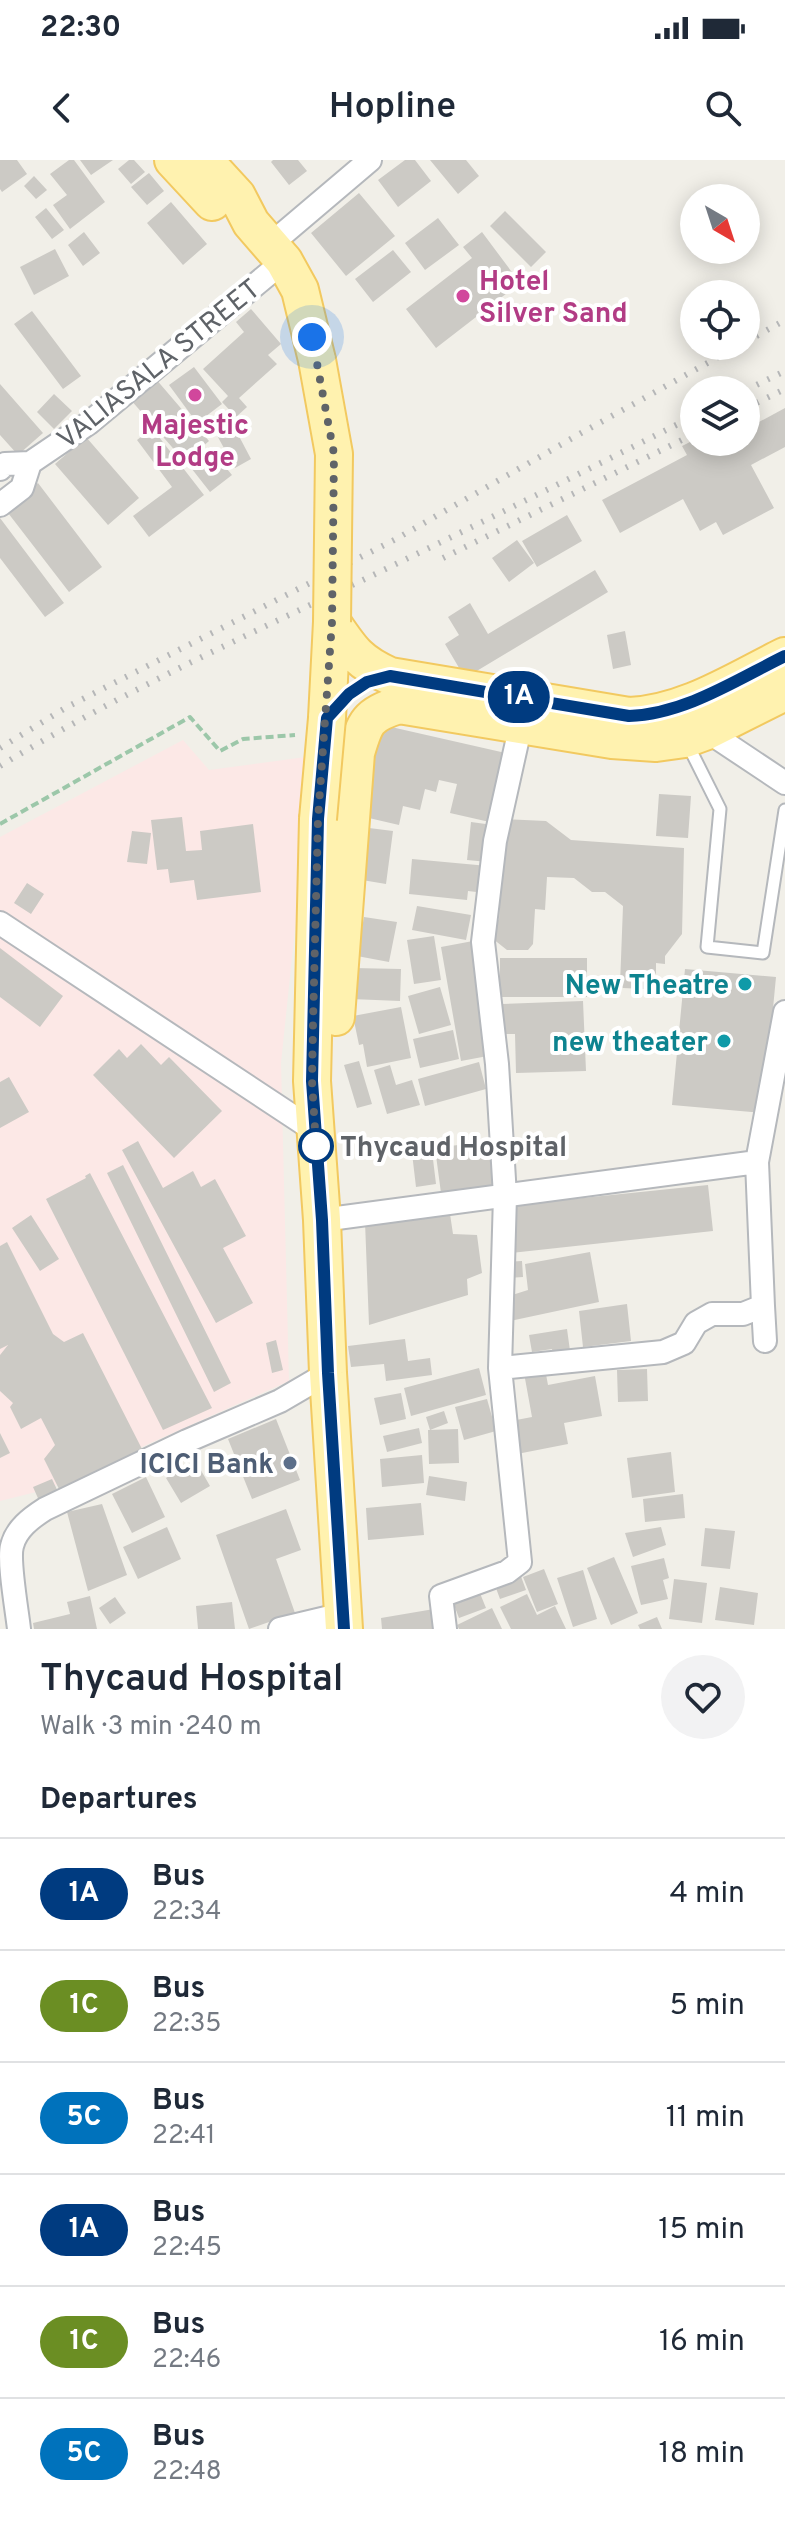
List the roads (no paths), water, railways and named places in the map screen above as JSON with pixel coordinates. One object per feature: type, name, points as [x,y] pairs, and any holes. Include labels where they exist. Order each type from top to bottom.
[{"type":"main road","points":[[173,160],[218,208],[277,255]]},
{"type":"main road","points":[[204,160],[237,196],[277,255],[317,360],[334,454],[332,622],[318,819],[312,1081],[343,1621]]},
{"type":"main road","points":[[332,622],[355,655],[371,668],[390,676],[629,716],[650,715],[682,707],[785,656]]},
{"type":"main road","points":[[326,725],[349,694],[367,682],[390,676]]},
{"type":"main road","points":[[312,1081],[336,1019],[356,753],[365,724],[378,712],[399,705],[612,740],[656,743],[696,735],[785,692]]},
{"type":"street","name":"VALIASALA STREET","points":[[30,463],[89,423],[277,255],[370,160]]},
{"type":"street","points":[[0,505],[22,488],[30,463],[2,463]]},
{"type":"street","points":[[445,1629],[441,1596],[507,1572],[520,1562],[500,1368],[505,1196],[497,1064],[483,942],[495,841],[521,724]]},
{"type":"street","points":[[696,735],[785,783]]},
{"type":"street","points":[[0,923],[315,1131]]},
{"type":"street","points":[[765,1341],[757,1162],[785,1012]]},
{"type":"street","points":[[322,1220],[757,1162]]},
{"type":"street","points":[[500,1368],[663,1352],[684,1343],[696,1323],[712,1314],[743,1314],[763,1306]]},
{"type":"street","points":[[19,1629],[11,1548],[18,1532],[31,1518],[159,1455],[280,1401],[328,1373]]},
{"type":"street","points":[[280,1629],[343,1621]]},
{"type":"lane","points":[[696,735],[720,809],[707,947],[763,953],[785,810]]},
{"type":"railway","points":[[760,334],[785,320]]},
{"type":"railway","points":[[0,748],[67,707],[396,539],[713,360]]},
{"type":"railway","points":[[760,383],[785,371]]},
{"type":"railway","points":[[760,401],[785,389]]},
{"type":"railway","points":[[0,766],[181,667],[680,423]]},
{"type":"railway","points":[[443,558],[680,441]]},
{"type":"place","name":"Hotel Silver Sand","points":[[463,296]]},
{"type":"place","name":"Majestic Lodge","points":[[195,395]]},
{"type":"place","name":"New Theatre","points":[[745,984]]},
{"type":"place","name":"new theater","points":[[724,1041]]},
{"type":"place","name":"Thycaud Hospital","points":[[316,1146]]},
{"type":"place","name":"ICICI Bank","points":[[290,1463]]}]
